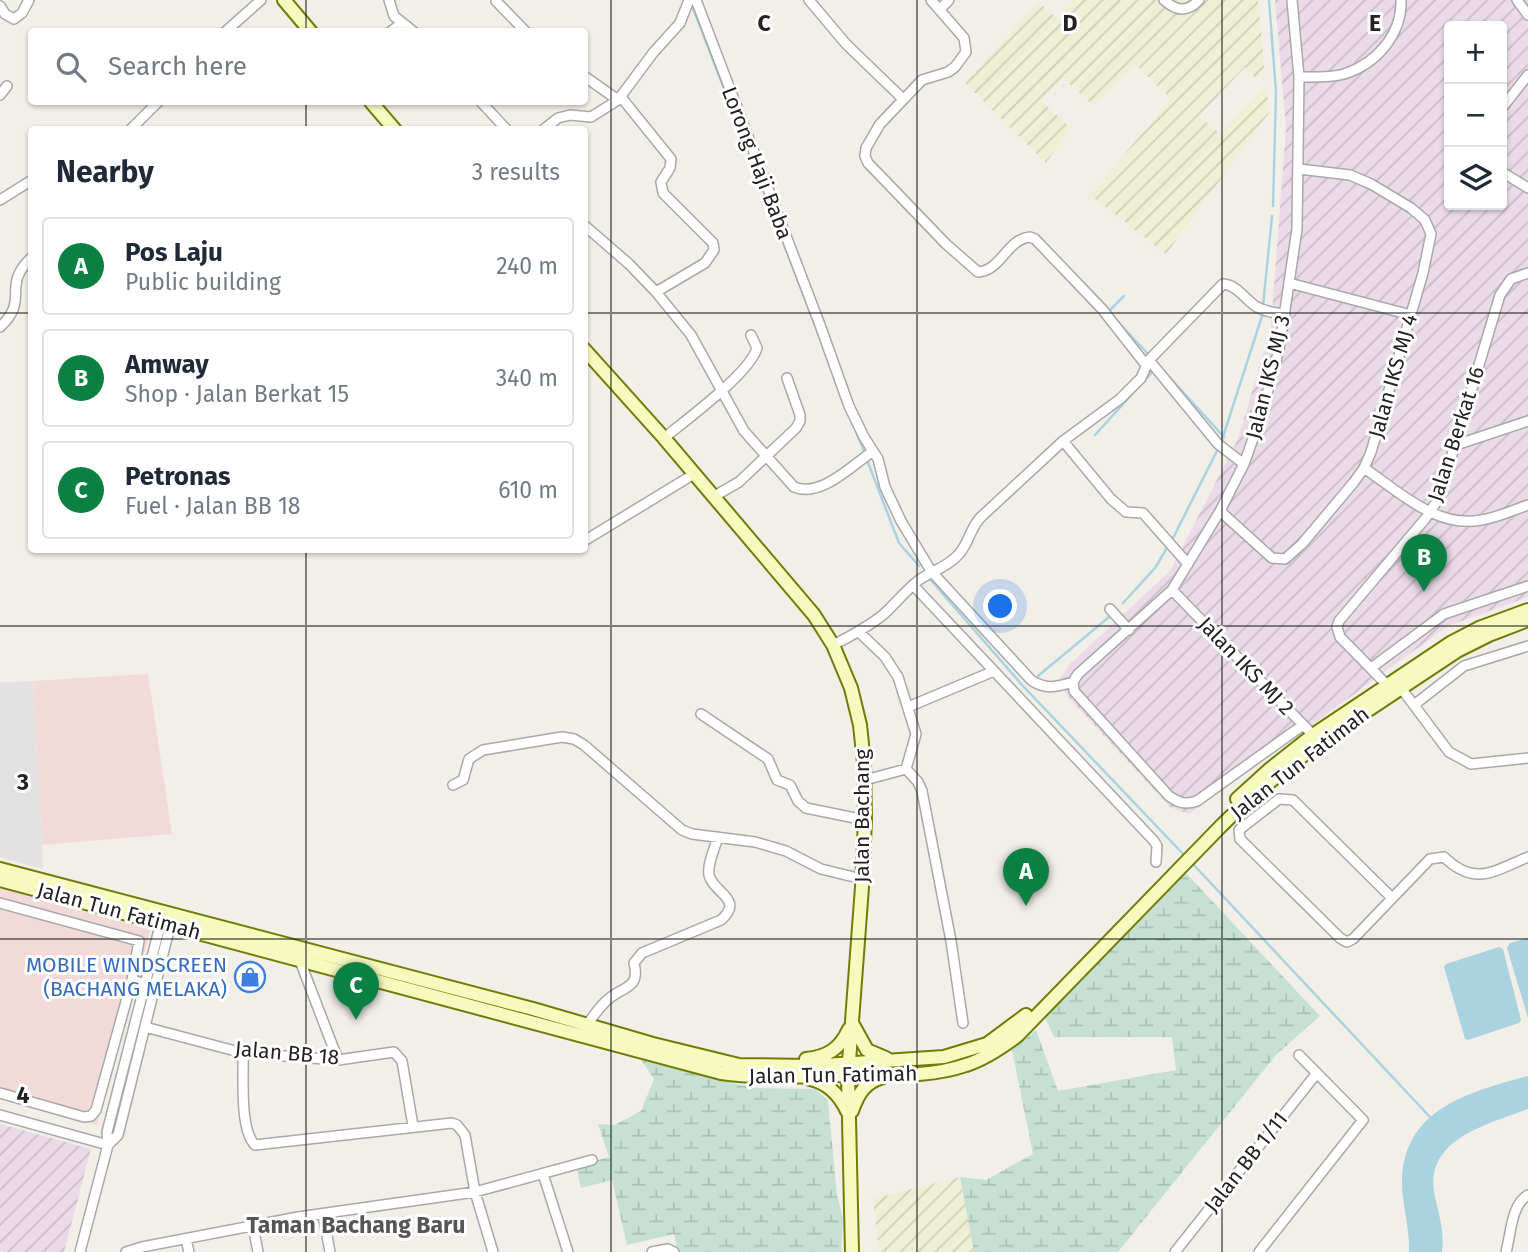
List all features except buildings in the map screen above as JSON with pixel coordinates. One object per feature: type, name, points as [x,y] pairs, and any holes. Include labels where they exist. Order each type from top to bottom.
[{"type":"main road","points":[[284,0],[308,28]]},
{"type":"main road","points":[[373,105],[391,126]]},
{"type":"main road","name":"Jalan Bachang","points":[[588,353],[806,605],[833,645],[857,706],[865,779],[865,820],[848,1070],[852,1252]]},
{"type":"main road","name":"Jalan Tun Fatimah","points":[[1394,689],[1452,642],[1479,628],[1528,610]]},
{"type":"main road","name":"Jalan Tun Fatimah","points":[[0,880],[167,918],[724,1062],[904,1075],[927,1074],[964,1066],[989,1055],[1024,1029],[1253,784],[1317,738],[1394,689],[1468,645],[1528,620]]},
{"type":"main road","name":"Jalan Tun Fatimah","points":[[0,869],[167,918],[300,961],[721,1073],[746,1077],[799,1077],[898,1060],[927,1059],[963,1053],[987,1044],[1006,1033],[1029,1013],[1177,864]]},
{"type":"main road","points":[[852,1023],[867,1050],[883,1058],[898,1060]]},
{"type":"main road","points":[[772,1067],[832,1053],[852,1023]]},
{"type":"main road","points":[[850,1118],[856,1100],[867,1084],[882,1077],[904,1075]]},
{"type":"main road","points":[[799,1077],[813,1079],[830,1088],[837,1094],[850,1118]]},
{"type":"street","points":[[0,6],[5,14],[14,19],[22,13],[29,0]]},
{"type":"street","points":[[230,28],[261,0]]},
{"type":"street","points":[[389,0],[394,16],[409,28]]},
{"type":"street","name":"Lorong Haji Baba","points":[[696,0],[868,455],[878,459],[885,487],[901,521],[931,571]]},
{"type":"street","points":[[808,0],[846,44],[903,99]]},
{"type":"street","points":[[931,0],[964,38],[966,52],[955,67],[941,75],[922,80],[903,99],[873,133],[866,148],[868,163],[946,244],[978,272],[988,270],[1020,239],[1035,239],[1102,309],[1218,444],[1244,464]]},
{"type":"street","points":[[940,9],[949,0]]},
{"type":"street","points":[[1164,0],[1176,9],[1183,10],[1199,0]]},
{"type":"street","name":"Jalan IKS MJ 3","points":[[1074,686],[1078,674],[1172,590],[1244,464],[1276,363],[1297,229],[1299,77],[1292,0]]},
{"type":"street","points":[[1299,77],[1341,75],[1369,61],[1392,39],[1399,24],[1401,0]]},
{"type":"street","points":[[1517,0],[1528,15]]},
{"type":"street","points":[[496,1],[522,28]]},
{"type":"street","points":[[548,126],[558,118],[570,114],[592,117],[620,98],[653,53],[680,23],[686,5]]},
{"type":"street","points":[[395,28],[402,23]]},
{"type":"street","points":[[1507,102],[1528,75]]},
{"type":"street","points":[[588,78],[620,98],[671,159],[670,168],[660,182],[663,193],[713,243],[714,250],[705,263],[656,292]]},
{"type":"street","points":[[0,95],[8,86]]},
{"type":"street","points":[[134,126],[155,105]]},
{"type":"street","points":[[484,105],[503,126]]},
{"type":"street","name":"Jalan IKS MJ 4","points":[[1220,510],[1272,558],[1285,559],[1302,544],[1364,468],[1423,273],[1431,234],[1425,220],[1411,208],[1350,175],[1298,169]]},
{"type":"street","points":[[1507,175],[1528,188]]},
{"type":"street","points":[[0,200],[28,182]]},
{"type":"street","points":[[588,228],[629,264],[691,335],[744,431],[794,487],[803,490],[822,485],[868,455]]},
{"type":"street","points":[[0,327],[9,318],[11,310],[5,279],[12,268],[28,259]]},
{"type":"street","name":"Jalan Berkat 16","points":[[1528,273],[1511,279],[1500,295],[1442,490],[1430,513],[1339,621],[1337,627],[1340,637],[1414,705],[1449,752],[1471,764],[1528,758]]},
{"type":"street","points":[[1289,283],[1411,315]]},
{"type":"street","points":[[833,645],[859,632],[884,614],[913,585],[960,553],[973,526],[1063,441],[1119,399],[1141,378],[1148,363],[1223,284],[1232,286],[1256,307],[1285,314]]},
{"type":"street","points":[[664,438],[722,389],[756,352],[757,343],[751,335]]},
{"type":"street","points":[[713,497],[739,482],[796,428],[800,421],[787,378]]},
{"type":"street","points":[[1456,445],[1528,421]]},
{"type":"street","points":[[1063,441],[1111,499],[1126,512],[1143,513],[1188,565]]},
{"type":"street","points":[[1364,468],[1430,513],[1465,521],[1479,521],[1528,505]]},
{"type":"street","points":[[588,539],[694,474]]},
{"type":"street","points":[[931,571],[1031,680],[1039,686],[1074,686],[1178,803],[1197,800],[1303,724]]},
{"type":"street","points":[[913,585],[1154,841],[1157,846],[1156,862]]},
{"type":"street","points":[[1371,668],[1444,614],[1528,586]]},
{"type":"street","name":"Jalan IKS MJ 2","points":[[1172,590],[1317,738]]},
{"type":"street","points":[[1110,609],[1129,630]]},
{"type":"street","points":[[859,632],[893,668],[908,707],[916,734],[906,769]]},
{"type":"street","points":[[1414,705],[1464,666],[1528,646]]},
{"type":"street","points":[[908,707],[994,671]]},
{"type":"street","points":[[701,714],[768,759],[777,780],[790,785],[798,801],[806,808],[865,820]]},
{"type":"street","points":[[453,785],[466,775],[469,759],[483,750],[562,737],[574,739],[682,830],[692,834],[755,842],[786,851],[821,869],[862,880]]},
{"type":"street","points":[[865,779],[906,769]]},
{"type":"street","points":[[906,769],[922,791],[951,941],[963,1023]]},
{"type":"street","points":[[1392,898],[1297,803],[1289,799],[1279,799],[1241,827],[1238,834],[1240,839],[1346,942],[1353,939],[1430,859],[1444,858],[1464,873],[1482,874],[1528,857]]},
{"type":"street","points":[[587,1025],[605,1002],[634,982],[634,963],[642,953],[722,920],[727,915],[730,903],[709,876],[719,837]]},
{"type":"street","points":[[0,903],[139,941],[132,980],[96,1110],[91,1116],[84,1117],[0,1093]]},
{"type":"street","points":[[80,1252],[145,984],[167,918]]},
{"type":"street","points":[[108,1145],[118,1135],[145,1027],[167,918]]},
{"type":"street","points":[[300,961],[338,1060]]},
{"type":"street","points":[[132,980],[145,984]]},
{"type":"street","name":"Jalan BB 18","points":[[145,1027],[243,1053],[338,1060],[394,1052],[402,1060],[413,1126]]},
{"type":"street","points":[[243,1053],[244,1108],[249,1138],[255,1145],[413,1126],[452,1123],[457,1125],[465,1135],[475,1192],[493,1252]]},
{"type":"street","points":[[1259,1252],[1363,1120],[1299,1055]]},
{"type":"street","name":"Jalan BB 1/11","points":[[1175,1252],[1317,1073]]},
{"type":"street","points":[[0,1115],[108,1145]]},
{"type":"street","points":[[126,1252],[253,1226],[475,1192],[592,1160]]},
{"type":"street","points":[[543,1174],[568,1252]]},
{"type":"street","points":[[1507,1252],[1517,1206],[1521,1199],[1528,1195]]},
{"type":"street","points":[[323,1214],[330,1252]]},
{"type":"street","points":[[253,1226],[258,1252]]},
{"type":"street","points":[[186,1239],[189,1252]]},
{"type":"street","points":[[652,1252],[668,1248],[674,1252]]},
{"type":"shaded area","points":[[1275,0],[1528,0],[1528,597],[1448,626],[1189,814],[1170,807],[1068,697],[1059,680],[1070,664],[1170,571],[1238,439],[1271,327],[1286,128]]},
{"type":"shaded area","points":[[148,674],[172,834],[42,845],[33,681]]},
{"type":"shaded area","points":[[33,681],[43,869],[0,857],[0,682]]},
{"type":"shaded area","points":[[0,888],[151,929],[97,1125],[0,1099]]},
{"type":"shaded area","points":[[0,1124],[91,1149],[64,1252],[0,1252]]},
{"type":"green space","points":[[1074,0],[1258,0],[1265,76],[1256,79],[1245,67],[1199,116],[1220,134],[1266,85],[1269,113],[1166,254],[1090,195],[1171,99],[1136,65],[1093,105],[1063,78],[1041,101],[1071,128],[1046,163],[965,83],[1038,2],[1058,19]]},
{"type":"green space","points":[[1184,871],[1320,1016],[1276,1055],[1118,1252],[974,1252],[960,1177],[986,1180],[1033,1154],[1012,1050],[1036,1030],[1058,1091],[1176,1070],[1172,1037],[1054,1037],[1045,1017]]},
{"type":"green space","points":[[641,1060],[753,1088],[815,1089],[828,1101],[837,1195],[843,1218],[841,1252],[678,1252],[674,1234],[627,1245],[612,1180],[581,1188],[576,1166],[609,1157],[598,1124],[615,1125],[641,1111],[654,1079]]},
{"type":"green space","points":[[960,1177],[974,1252],[879,1252],[873,1199]]},
{"type":"water","points":[[1528,938],[1528,1018],[1507,948],[1510,943]]},
{"type":"water","points":[[1499,947],[1503,949],[1521,1020],[1519,1023],[1465,1039],[1444,967],[1446,964]]},
{"type":"water","points":[[1528,1076],[1528,1109],[1463,1136],[1440,1158],[1434,1174],[1434,1192],[1442,1229],[1442,1252],[1409,1252],[1402,1182],[1405,1157],[1414,1137],[1427,1121],[1462,1097]]},
{"type":"waterway","points":[[1269,0],[1276,92],[1273,206]]},
{"type":"waterway","points":[[691,3],[822,343]]},
{"type":"waterway","points":[[1263,306],[1272,216]]},
{"type":"waterway","points":[[1036,234],[1092,292]]},
{"type":"waterway","points":[[1108,312],[1124,296]]},
{"type":"waterway","points":[[1221,443],[1263,313]]},
{"type":"waterway","points":[[1117,321],[1151,357]]},
{"type":"waterway","points":[[1162,369],[1224,437]]},
{"type":"waterway","points":[[1095,435],[1154,370]]},
{"type":"waterway","points":[[853,424],[865,454]]},
{"type":"waterway","points":[[1172,540],[1218,449]]},
{"type":"waterway","points":[[867,460],[899,543],[919,566]]},
{"type":"waterway","points":[[1123,603],[1155,568],[1168,546]]},
{"type":"waterway","points":[[929,578],[1023,686],[1185,856]]},
{"type":"waterway","points":[[1038,676],[1109,617]]},
{"type":"waterway","points":[[1192,863],[1430,1117]]},
{"type":"place","name":"Amway","points":[[1424,592]]},
{"type":"place","name":"Pos Laju","points":[[1026,906]]},
{"type":"place","name":"MOBILE WINDSCREEN (BACHANG MELAKA)","points":[[250,977]]},
{"type":"place","name":"Petronas","points":[[356,1020]]},
{"type":"district","name":"Taman Bachang Baru","points":[[356,1225]]}]
